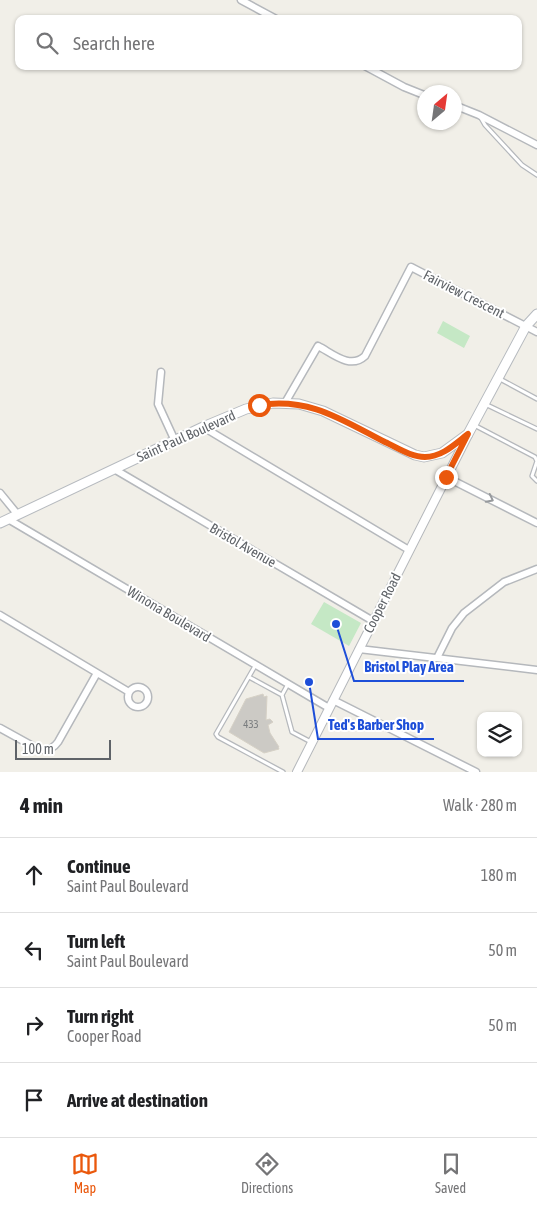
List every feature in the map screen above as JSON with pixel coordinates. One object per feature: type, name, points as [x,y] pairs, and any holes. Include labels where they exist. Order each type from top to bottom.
[{"type":"main road","name":"Saint Paul Boulevard","points":[[4,521],[203,427],[259,405],[285,403],[311,406],[405,452],[424,457],[442,453],[468,434],[526,326],[537,314]]},
{"type":"street","points":[[241,0],[269,15]]},
{"type":"street","points":[[372,70],[404,88],[417,92]]},
{"type":"street","points":[[462,108],[537,145]]},
{"type":"street","name":"Fairview Crescent","points":[[285,403],[318,346],[349,362],[356,362],[365,356],[411,267],[526,326]]},
{"type":"street","points":[[526,326],[537,332]]},
{"type":"street","points":[[162,372],[158,404],[175,441]]},
{"type":"street","points":[[203,427],[409,550]]},
{"type":"street","name":"Cooper Road","points":[[296,772],[468,434]]},
{"type":"street","name":"Bristol Avenue","points":[[114,469],[373,621]]},
{"type":"street","points":[[446,477],[537,523]]},
{"type":"street","points":[[0,493],[18,515]]},
{"type":"street","name":"Winona Boulevard","points":[[4,521],[329,708]]},
{"type":"street","points":[[437,658],[456,622],[464,613],[511,578],[537,569]]},
{"type":"street","points":[[0,615],[129,692]]},
{"type":"street","points":[[359,649],[537,670]]},
{"type":"street","points":[[0,728],[38,749],[51,748],[58,742],[97,673]]},
{"type":"street","points":[[333,700],[476,772]]},
{"type":"lane","points":[[479,115],[485,125],[522,165],[537,175]]},
{"type":"lane","points":[[498,378],[537,399]]},
{"type":"lane","points":[[485,403],[537,429]]},
{"type":"lane","points":[[473,425],[535,457],[537,462],[532,476],[537,481]]},
{"type":"lane","points":[[256,665],[216,734],[218,737],[283,772]]},
{"type":"lane","points":[[249,677],[282,695]]},
{"type":"lane","points":[[288,684],[282,695],[292,732],[312,742]]},
{"type":"green space","points":[[443,321],[470,336],[464,348],[437,333]]},
{"type":"green space","points":[[324,602],[361,623],[349,646],[311,624]]},
{"type":"building","points":[[263,694],[264,697],[267,696],[266,720],[270,719],[273,722],[268,725],[270,733],[279,747],[279,749],[264,753],[229,732],[246,699]]},
{"type":"place","name":"Bristol Play Area","points":[[336,624]]},
{"type":"place","name":"Ted's Barber Shop","points":[[309,682]]},
{"type":"route","points":[[259,405],[285,403],[311,406],[335,416],[405,452],[424,457],[442,453],[468,434],[446,477]]}]
